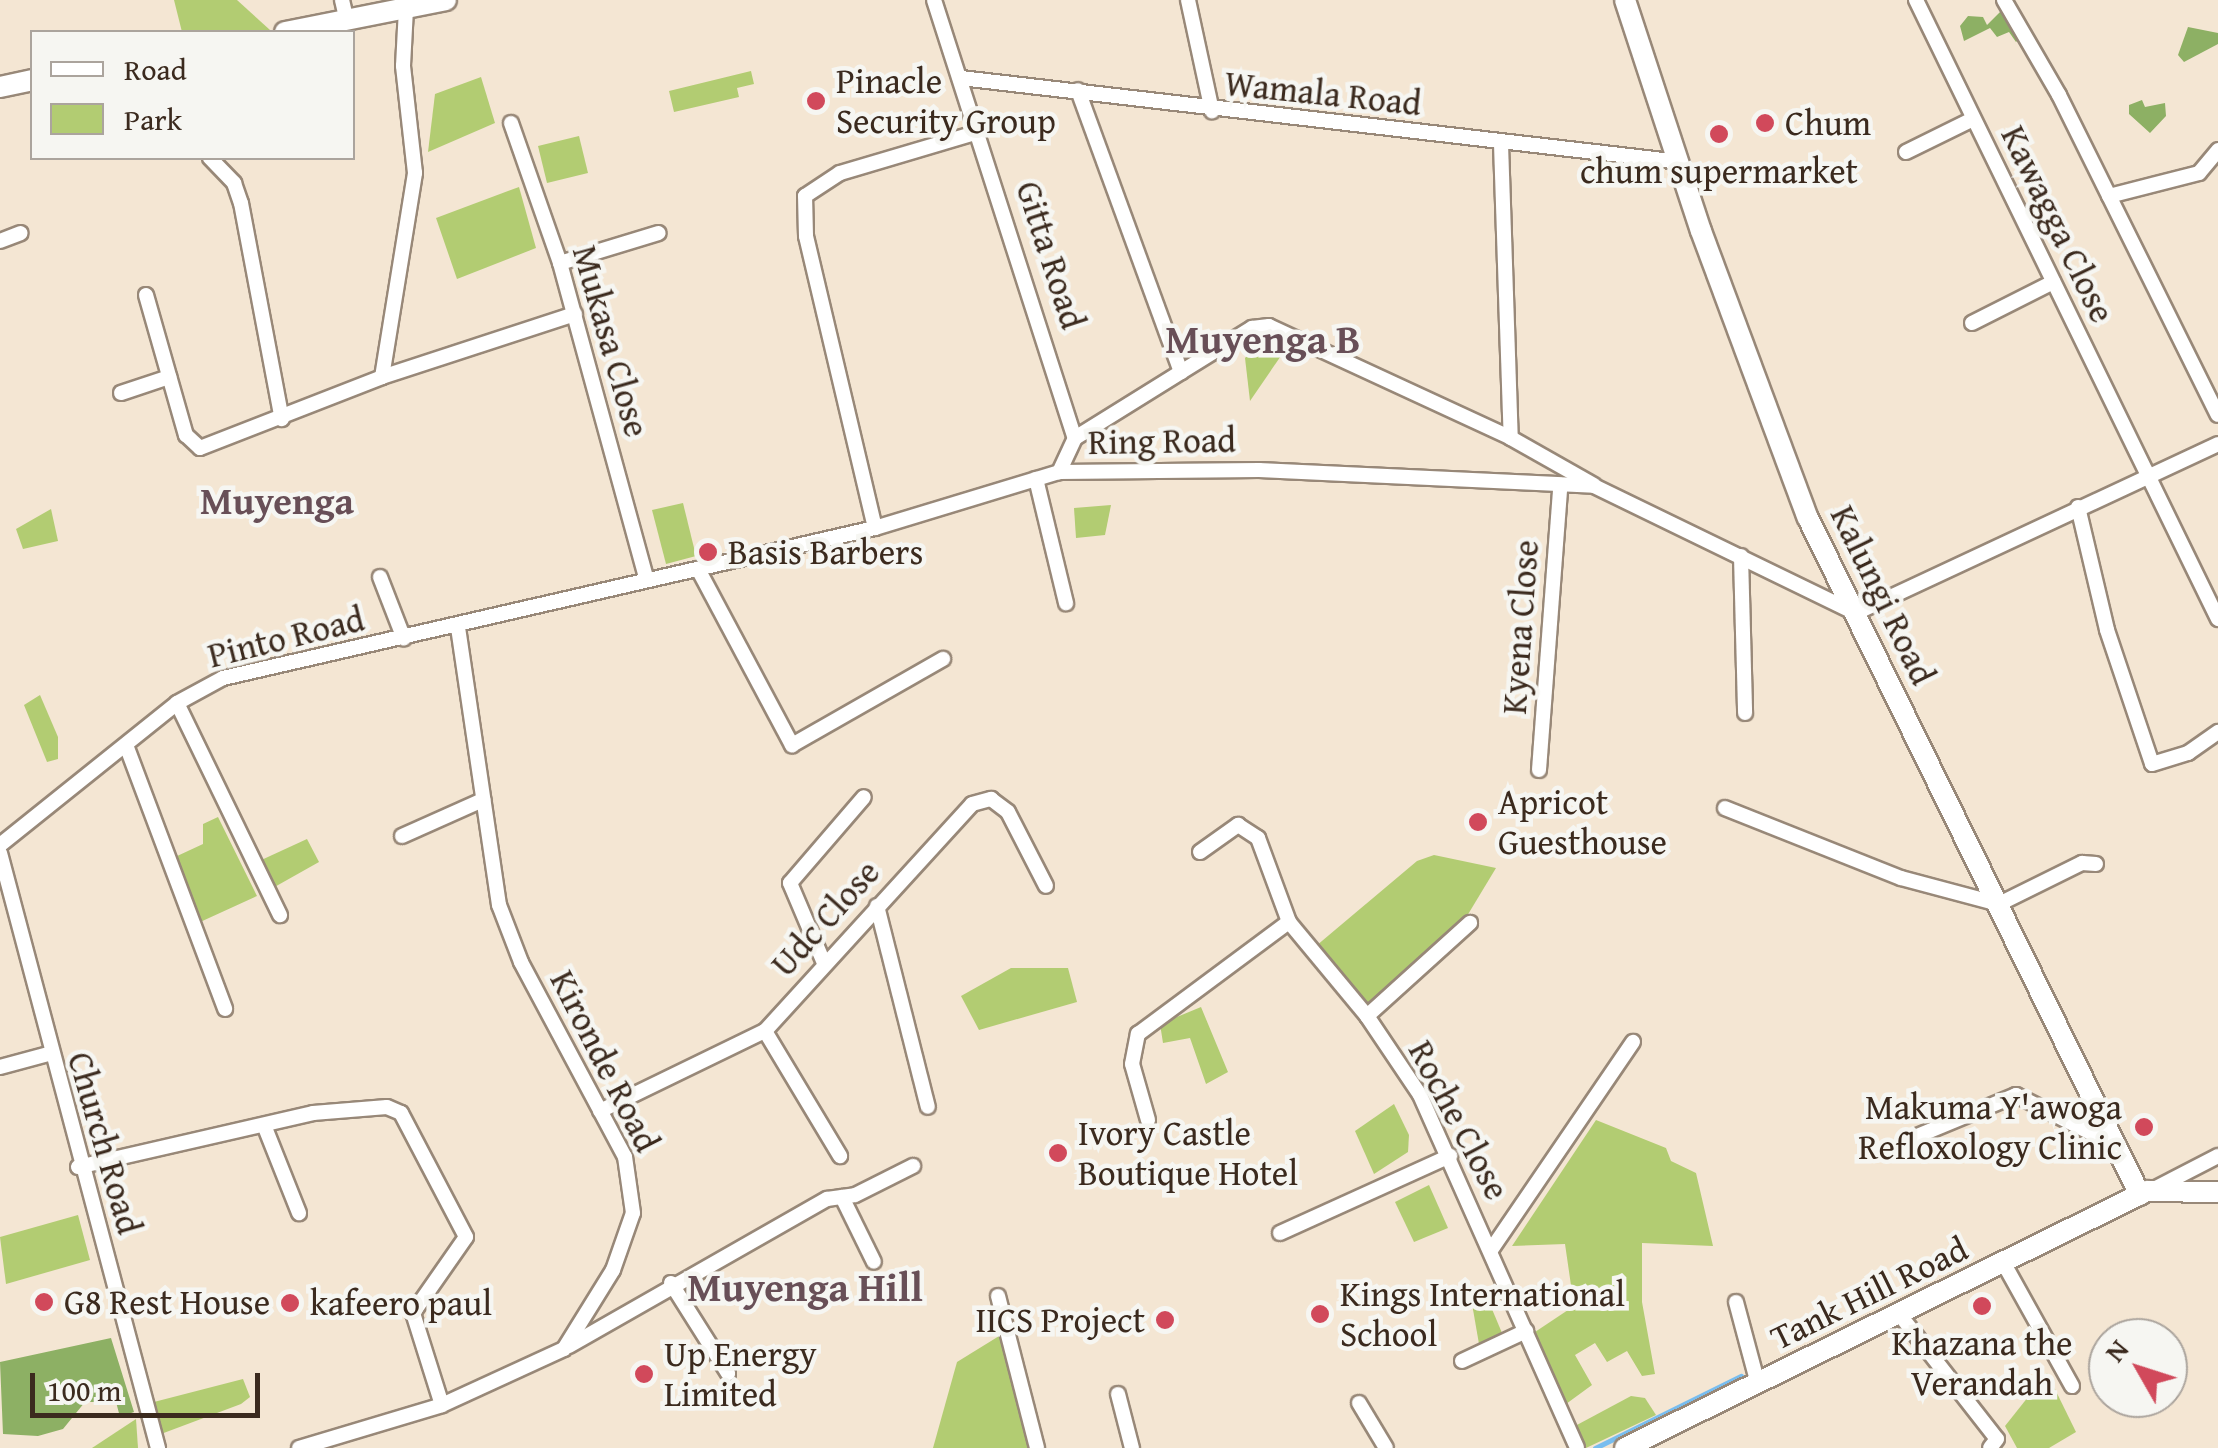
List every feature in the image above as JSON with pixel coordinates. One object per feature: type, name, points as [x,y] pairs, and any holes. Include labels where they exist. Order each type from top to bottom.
[{"type":"street","points":[[290,30],[345,10],[406,8],[446,0]]},
{"type":"street","name":"Gitta Road","points":[[934,0],[1075,438]]},
{"type":"street","points":[[1188,0],[1212,112]]},
{"type":"street","name":"Kalungi Road","points":[[1625,0],[1794,482],[2112,1144],[2147,1192]]},
{"type":"street","name":"Kawagga Close","points":[[1916,0],[2218,619]]},
{"type":"street","points":[[2004,0],[2109,196],[2218,415]]},
{"type":"street","points":[[382,377],[415,172],[403,66],[406,8]]},
{"type":"street","name":"Wamala Road","points":[[960,78],[1078,90],[1212,112],[1680,162]]},
{"type":"street","points":[[0,87],[30,80]]},
{"type":"street","points":[[1078,90],[1182,372]]},
{"type":"street","points":[[1906,152],[1973,119]]},
{"type":"street","name":"Mukasa Close","points":[[511,123],[560,263],[646,578]]},
{"type":"street","points":[[876,528],[806,236],[806,196],[840,172],[978,132]]},
{"type":"street","points":[[1500,144],[1511,438]]},
{"type":"street","points":[[2109,196],[2200,172],[2218,150]]},
{"type":"street","points":[[212,160],[234,183],[241,203],[282,419]]},
{"type":"street","points":[[560,263],[658,233]]},
{"type":"street","points":[[0,241],[21,234]]},
{"type":"street","points":[[1972,323],[2052,282]]},
{"type":"street","points":[[146,295],[186,435],[200,448],[382,377],[574,314]]},
{"type":"street","points":[[1059,472],[1075,438],[1252,328],[1270,326],[1414,399],[1511,438],[1594,486]]},
{"type":"street","points":[[122,392],[169,377]]},
{"type":"street","points":[[1856,614],[2146,474],[2218,444]]},
{"type":"street","name":"Ring Road","points":[[458,628],[646,578],[876,528],[1059,472],[1259,470],[1560,488],[1594,486],[1856,614]]},
{"type":"street","points":[[1036,479],[1066,604]]},
{"type":"street","name":"Kyena Close","points":[[1539,770],[1560,488]]},
{"type":"street","points":[[2078,507],[2108,630],[2152,764],[2188,753],[2218,732]]},
{"type":"street","points":[[1741,556],[1746,713]]},
{"type":"street","points":[[698,569],[792,745],[943,659]]},
{"type":"street","points":[[380,577],[404,639]]},
{"type":"street","name":"Pinto Road","points":[[0,845],[177,703],[223,678],[458,628]]},
{"type":"street","name":"Kironde Road","points":[[458,628],[509,934],[625,1157],[633,1214],[613,1270],[564,1349]]},
{"type":"street","points":[[177,703],[280,915]]},
{"type":"street","points":[[126,745],[225,1010]]},
{"type":"street","points":[[824,963],[790,884],[864,797]]},
{"type":"street","points":[[402,836],[484,800]]},
{"type":"street","name":"Udc Close","points":[[600,1111],[764,1031],[958,815],[982,800],[1008,812],[1046,886]]},
{"type":"street","points":[[1725,808],[1886,873],[1999,904],[2082,863],[2096,864]]},
{"type":"street","name":"Roche Close","points":[[1200,852],[1238,825],[1258,838],[1288,922],[1367,1016],[1420,1095],[1576,1448]]},
{"type":"street","name":"Church Road","points":[[0,853],[78,1167],[158,1448]]},
{"type":"street","points":[[877,906],[928,1107]]},
{"type":"street","points":[[1148,1120],[1132,1064],[1138,1034],[1288,922]]},
{"type":"street","points":[[1367,1016],[1470,923]]},
{"type":"street","points":[[764,1031],[840,1156]]},
{"type":"street","points":[[1491,1250],[1634,1042]]},
{"type":"street","points":[[0,1066],[48,1054]]},
{"type":"street","points":[[1910,1138],[2016,1095],[2112,1144]]},
{"type":"street","points":[[78,1167],[314,1113],[387,1107],[405,1118],[466,1236],[413,1313],[442,1406]]},
{"type":"street","points":[[264,1126],[298,1212]]},
{"type":"street","points":[[1280,1233],[1450,1156]]},
{"type":"street","points":[[2147,1192],[2218,1156]]},
{"type":"street","points":[[300,1448],[442,1406],[564,1349],[671,1283],[842,1196],[913,1166]]},
{"type":"street","points":[[2147,1192],[2218,1192]]},
{"type":"street","name":"Tank Hill Road","points":[[1625,1448],[2147,1192]]},
{"type":"street","points":[[842,1196],[874,1262]]},
{"type":"street","points":[[2003,1262],[2072,1386]]},
{"type":"street","points":[[671,1283],[728,1373]]},
{"type":"street","points":[[998,1296],[1037,1448]]},
{"type":"street","points":[[1736,1302],[1758,1384]]},
{"type":"street","points":[[1900,1315],[1996,1445]]},
{"type":"street","points":[[1462,1361],[1526,1331]]},
{"type":"street","points":[[1118,1394],[1132,1448]]},
{"type":"street","points":[[1360,1403],[1386,1448]]},
{"type":"green space","points":[[174,0],[237,0],[270,30],[182,30]]},
{"type":"green space","points":[[2002,10],[2011,12],[2025,33],[2016,42],[2009,32],[1997,37],[1990,28],[1964,41],[1960,26],[1968,16],[1983,17],[1987,25]]},
{"type":"green space","points":[[2188,27],[2218,33],[2218,44],[2184,62],[2178,55]]},
{"type":"green space","points":[[751,71],[754,84],[737,88],[739,97],[674,112],[669,91]]},
{"type":"green space","points":[[481,77],[495,123],[428,152],[435,94]]},
{"type":"green space","points":[[2142,100],[2145,107],[2165,103],[2166,116],[2150,133],[2129,114],[2129,105]]},
{"type":"green space","points":[[579,136],[588,173],[547,183],[538,146]]},
{"type":"green space","points":[[519,187],[536,248],[457,279],[436,218]]},
{"type":"green space","points":[[1273,341],[1285,350],[1250,401],[1245,358],[1261,342]]},
{"type":"green space","points":[[683,503],[696,556],[666,564],[652,510]]},
{"type":"green space","points":[[1111,505],[1105,535],[1076,538],[1074,508]]},
{"type":"green space","points":[[51,509],[58,541],[23,549],[16,529]]},
{"type":"green space","points":[[40,695],[58,737],[58,759],[47,762],[24,705]]},
{"type":"green space","points":[[218,817],[257,896],[198,923],[175,857],[203,844],[203,824]]},
{"type":"green space","points":[[307,839],[319,862],[271,889],[257,862]]},
{"type":"green space","points":[[1434,855],[1496,868],[1467,916],[1367,1009],[1316,946],[1417,861]]},
{"type":"green space","points":[[1011,968],[1068,968],[1077,1002],[979,1030],[961,996]]},
{"type":"green space","points":[[1201,1007],[1228,1072],[1206,1084],[1190,1038],[1163,1043],[1160,1024]]},
{"type":"green space","points":[[1394,1104],[1409,1135],[1408,1152],[1374,1174],[1355,1131]]},
{"type":"green space","points":[[1596,1120],[1666,1148],[1671,1161],[1696,1173],[1713,1246],[1642,1243],[1642,1302],[1655,1374],[1642,1376],[1627,1351],[1607,1362],[1595,1343],[1575,1355],[1592,1385],[1566,1404],[1532,1334],[1574,1306],[1565,1244],[1512,1246]]},
{"type":"green space","points":[[1429,1185],[1448,1228],[1414,1242],[1395,1202]]},
{"type":"green space","points":[[78,1215],[90,1260],[6,1284],[0,1237]]},
{"type":"green space","points":[[1484,1290],[1502,1333],[1479,1344],[1471,1298]]},
{"type":"green space","points":[[1004,1333],[1028,1448],[933,1448],[957,1362]]},
{"type":"green space","points":[[111,1338],[134,1412],[120,1417],[116,1402],[85,1402],[63,1429],[38,1436],[3,1434],[0,1362]]},
{"type":"green space","points":[[2047,1373],[2076,1432],[2049,1448],[2017,1448],[2005,1426]]},
{"type":"green space","points":[[243,1379],[250,1397],[241,1404],[161,1434],[150,1403]]},
{"type":"green space","points":[[1631,1396],[1645,1398],[1656,1415],[1586,1448],[1575,1426]]},
{"type":"green space","points":[[136,1419],[138,1448],[92,1448]]},
{"type":"waterway","points":[[1595,1448],[1741,1376]]},
{"type":"place","name":"Pinacle Security Group","points":[[816,101]]},
{"type":"place","name":"Chum","points":[[1765,123]]},
{"type":"place","name":"chum supermarket","points":[[1719,134]]},
{"type":"place","name":"Basis Barbers","points":[[708,552]]},
{"type":"place","name":"Apricot Guesthouse","points":[[1478,822]]},
{"type":"place","name":"Makuma Y'awoga Refloxology Clinic","points":[[2144,1127]]},
{"type":"place","name":"Ivory Castle Boutique Hotel","points":[[1058,1153]]},
{"type":"place","name":"G8 Rest House","points":[[44,1302]]},
{"type":"place","name":"kafeero paul","points":[[290,1303]]},
{"type":"place","name":"Khazana the Verandah","points":[[1982,1306]]},
{"type":"place","name":"Kings International School","points":[[1320,1314]]},
{"type":"place","name":"IICS Project","points":[[1165,1320]]},
{"type":"place","name":"Up Energy Limited","points":[[644,1374]]},
{"type":"district","name":"Muyenga B","points":[[1263,339]]},
{"type":"district","name":"Muyenga","points":[[277,501]]},
{"type":"district","name":"Muyenga Hill","points":[[805,1287]]}]
